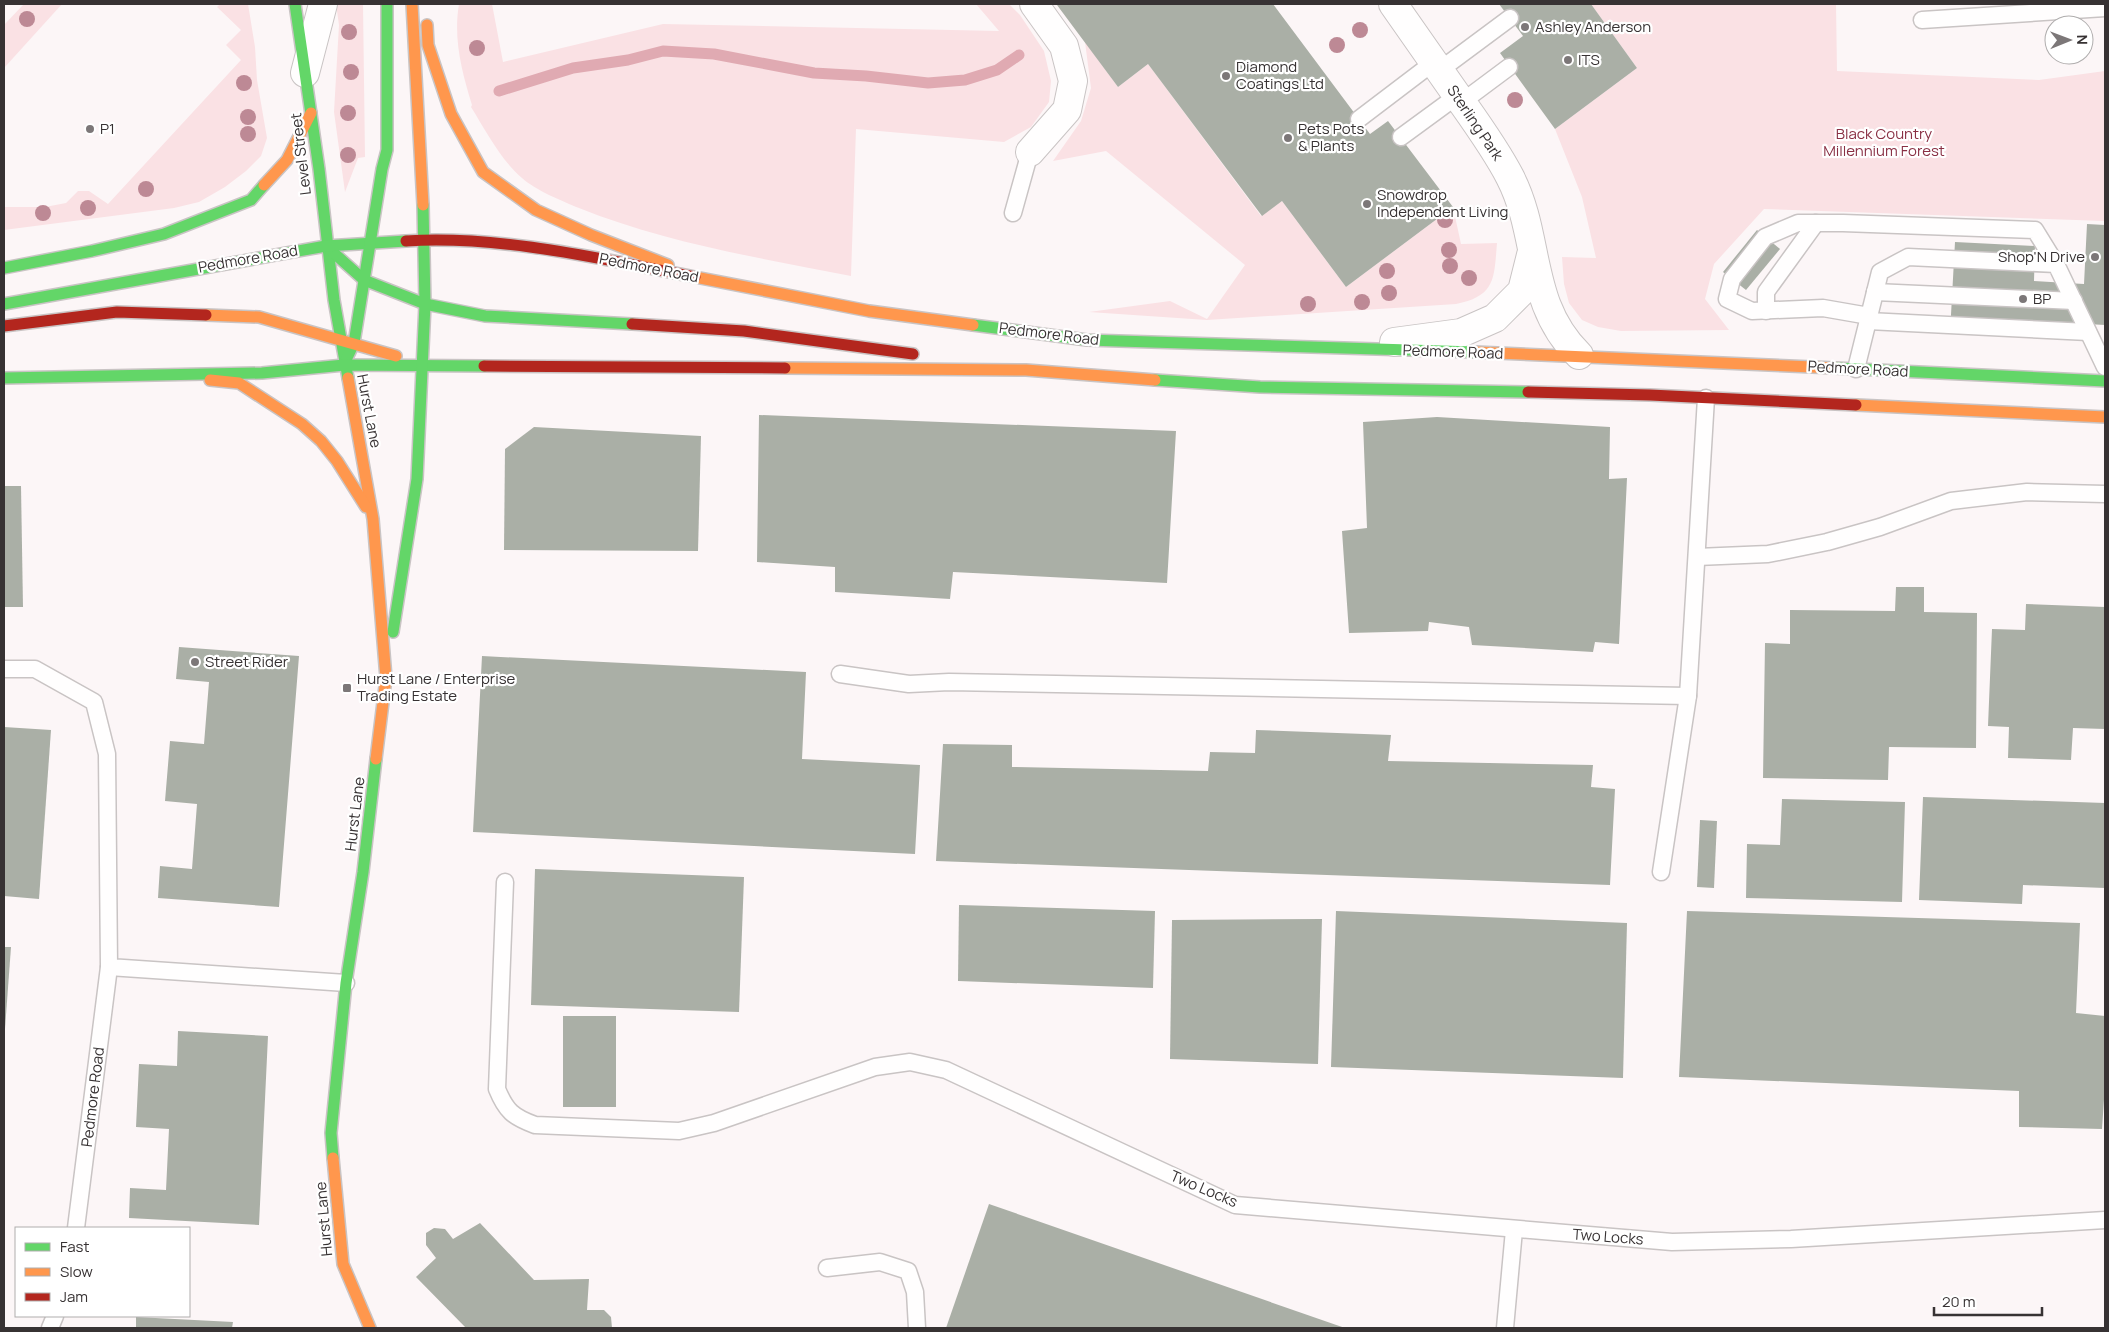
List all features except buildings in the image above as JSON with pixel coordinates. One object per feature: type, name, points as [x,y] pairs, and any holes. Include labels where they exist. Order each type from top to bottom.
[{"type":"main road","name":"Level Street","points":[[295,4],[319,169],[326,246],[334,300]]},
{"type":"main road","points":[[344,364],[354,343],[382,169],[387,150],[387,4]]},
{"type":"main road","points":[[386,678],[418,479],[423,364],[424,304],[421,156],[415,84],[412,4]]},
{"type":"main road","points":[[427,12],[428,45],[450,114],[483,172],[536,210],[591,235],[700,278]]},
{"type":"main road","points":[[4,268],[92,251],[164,234],[251,200],[287,160],[311,113]]},
{"type":"main road","name":"Pedmore Road","points":[[4,304],[326,246],[370,242],[465,240],[580,255],[869,311],[1087,340],[1579,355],[2105,382]]},
{"type":"main road","points":[[326,246],[364,280],[424,304],[485,316],[744,331],[1026,370],[1099,377],[1260,387],[1706,398],[2105,417]]},
{"type":"main road","name":"Hurst Lane","points":[[334,300],[373,519],[386,678],[363,872],[346,983],[331,1133],[343,1264],[370,1328]]},
{"type":"main road","points":[[4,326],[118,312],[259,317],[340,338],[423,364]]},
{"type":"main road","points":[[4,378],[262,373],[344,364],[1026,370]]},
{"type":"main road","points":[[159,376],[240,383],[302,424],[337,461],[373,519]]},
{"type":"street","points":[[281,4],[305,73]]},
{"type":"street","points":[[305,73],[323,4]]},
{"type":"street","points":[[1030,152],[1067,110],[1073,81],[1064,46],[1034,4]]},
{"type":"street","name":"Sterling Park","points":[[1393,4],[1460,99],[1511,177],[1524,210],[1532,254],[1548,312],[1566,342],[1579,355]]},
{"type":"street","name":"Sterling Park","points":[[1347,349],[1461,333],[1495,318],[1522,291],[1532,254]]},
{"type":"lane","points":[[1922,20],[2105,8]]},
{"type":"lane","points":[[1359,119],[1510,18]]},
{"type":"lane","points":[[1401,137],[1509,67]]},
{"type":"lane","points":[[1014,214],[1030,152]]},
{"type":"lane","points":[[1766,310],[1766,292],[1816,223]]},
{"type":"lane","points":[[2095,336],[1868,319],[1823,308],[1752,311],[1727,299],[1732,279],[1765,237],[1798,224],[2035,230],[2056,264],[2074,302],[2095,336],[2105,367]]},
{"type":"lane","points":[[1856,369],[1880,272],[1908,257],[2056,264]]},
{"type":"lane","points":[[1875,292],[2074,302]]},
{"type":"lane","points":[[1661,872],[1688,696],[1706,398]]},
{"type":"lane","points":[[1697,556],[1768,554],[1827,542],[1880,527],[1952,501],[2027,492],[2105,494]]},
{"type":"lane","name":"Pedmore Road","points":[[4,669],[35,669],[94,702],[107,754],[109,967],[76,1227]]},
{"type":"lane","points":[[840,674],[909,684],[959,682],[1688,696]]},
{"type":"lane","name":"Two Locks","points":[[505,882],[497,1089],[504,1106],[518,1119],[535,1125],[679,1131],[714,1123],[875,1067],[910,1062],[946,1070],[1235,1205],[1672,1242],[1791,1239],[2105,1220]]},
{"type":"lane","points":[[109,967],[346,983]]},
{"type":"lane","points":[[1505,1328],[1514,1230]]},
{"type":"lane","points":[[828,1268],[880,1262],[908,1270],[915,1292],[916,1328]]},
{"type":"green space","points":[[24,4],[62,4],[4,68],[4,25]]},
{"type":"green space","points":[[220,4],[248,4],[255,47],[257,80],[267,138],[261,156],[246,171],[225,187],[199,202],[174,208],[4,230],[4,207],[45,207],[66,203],[78,191],[89,191],[108,204],[241,60],[226,45],[241,30],[217,7]]},
{"type":"green space","points":[[336,4],[363,4],[365,157],[358,158],[345,192],[334,112],[339,25]]},
{"type":"green space","points":[[459,4],[492,4],[503,62],[663,24],[999,31],[976,4],[1009,4],[1020,15],[1044,51],[1051,81],[1049,102],[1031,127],[1004,142],[856,129],[851,276],[748,256],[645,231],[579,208],[534,187],[514,170],[500,154],[471,107],[459,55],[457,17]]},
{"type":"green space","name":"Black Country Millennium Forest","points":[[1591,4],[1836,4],[1837,71],[2039,80],[2105,71],[2105,221],[1764,209],[1714,264],[1705,299],[1729,330],[1621,331],[1598,327],[1582,320],[1569,303],[1564,284],[1562,257],[1596,258],[1582,197],[1555,129],[1637,68]]},
{"type":"green space","points":[[1085,42],[1118,87],[1148,64],[1261,216],[1282,201],[1346,287],[1453,207],[1461,244],[1497,243],[1495,266],[1490,284],[1479,296],[1456,304],[1207,320],[1089,312],[1170,301],[1207,319],[1245,265],[1106,151],[1053,161],[1081,121],[1091,88]]},
{"type":"waterway","points":[[499,91],[573,68],[628,60],[663,51],[714,54],[814,73],[866,76],[928,83],[965,80],[997,70],[1019,55]]},
{"type":"traffic: fast","points":[[295,4],[319,169],[334,300],[348,378]]},
{"type":"traffic: fast","points":[[346,360],[354,343],[382,169],[387,150],[387,4]]},
{"type":"traffic: fast","points":[[4,268],[92,251],[164,234],[251,200],[264,185]]},
{"type":"traffic: fast","points":[[393,632],[417,479],[425,304],[423,205]]},
{"type":"traffic: fast","points":[[4,304],[326,246],[406,241]]},
{"type":"traffic: fast","points":[[326,246],[364,280],[425,304],[485,316],[632,324]]},
{"type":"traffic: fast","points":[[973,325],[1087,340],[1475,352]]},
{"type":"traffic: fast","points":[[4,378],[262,373],[344,365],[484,366]]},
{"type":"traffic: fast","points":[[1835,368],[2105,381]]},
{"type":"traffic: fast","points":[[1155,380],[1260,387],[1528,392]]},
{"type":"traffic: fast","points":[[333,1158],[331,1133],[346,983],[363,872],[376,759]]},
{"type":"traffic: slow","points":[[412,4],[423,205]]},
{"type":"traffic: slow","points":[[427,25],[428,45],[451,114],[483,172],[536,210],[591,235],[668,265]]},
{"type":"traffic: slow","points":[[264,185],[287,160],[311,113]]},
{"type":"traffic: slow","points":[[695,277],[869,311],[973,325]]},
{"type":"traffic: slow","points":[[206,315],[259,317],[396,356]]},
{"type":"traffic: slow","points":[[1475,352],[1835,368]]},
{"type":"traffic: slow","points":[[785,368],[1026,370],[1155,380]]},
{"type":"traffic: slow","points":[[348,378],[373,519],[386,678],[376,759]]},
{"type":"traffic: slow","points":[[210,380],[239,383],[302,424],[321,441],[337,461],[366,507]]},
{"type":"traffic: slow","points":[[1856,405],[2105,417]]},
{"type":"traffic: slow","points":[[333,1158],[343,1264],[370,1328]]},
{"type":"traffic: jam","points":[[406,241],[442,240],[515,245],[588,256],[695,277]]},
{"type":"traffic: jam","points":[[4,326],[117,312],[206,315]]},
{"type":"traffic: jam","points":[[632,324],[744,331],[913,354]]},
{"type":"traffic: jam","points":[[484,366],[785,368]]},
{"type":"traffic: jam","points":[[1528,392],[1650,395],[1856,405]]},
{"type":"place","name":"Ashley Anderson","points":[[1525,27]]},
{"type":"place","name":"ITS","points":[[1568,60]]},
{"type":"place","name":"Diamond Coatings Ltd","points":[[1226,76]]},
{"type":"place","name":"P1","points":[[90,129]]},
{"type":"place","name":"Pets Pots & Plants","points":[[1288,138]]},
{"type":"place","name":"Snowdrop Independent Living","points":[[1367,204]]},
{"type":"place","name":"Shop'N Drive","points":[[2095,257]]},
{"type":"place","name":"BP","points":[[2023,299]]},
{"type":"place","name":"Street Rider","points":[[195,662]]},
{"type":"place","name":"Hurst Lane / Enterprise Trading Estate","points":[[347,688]]}]
